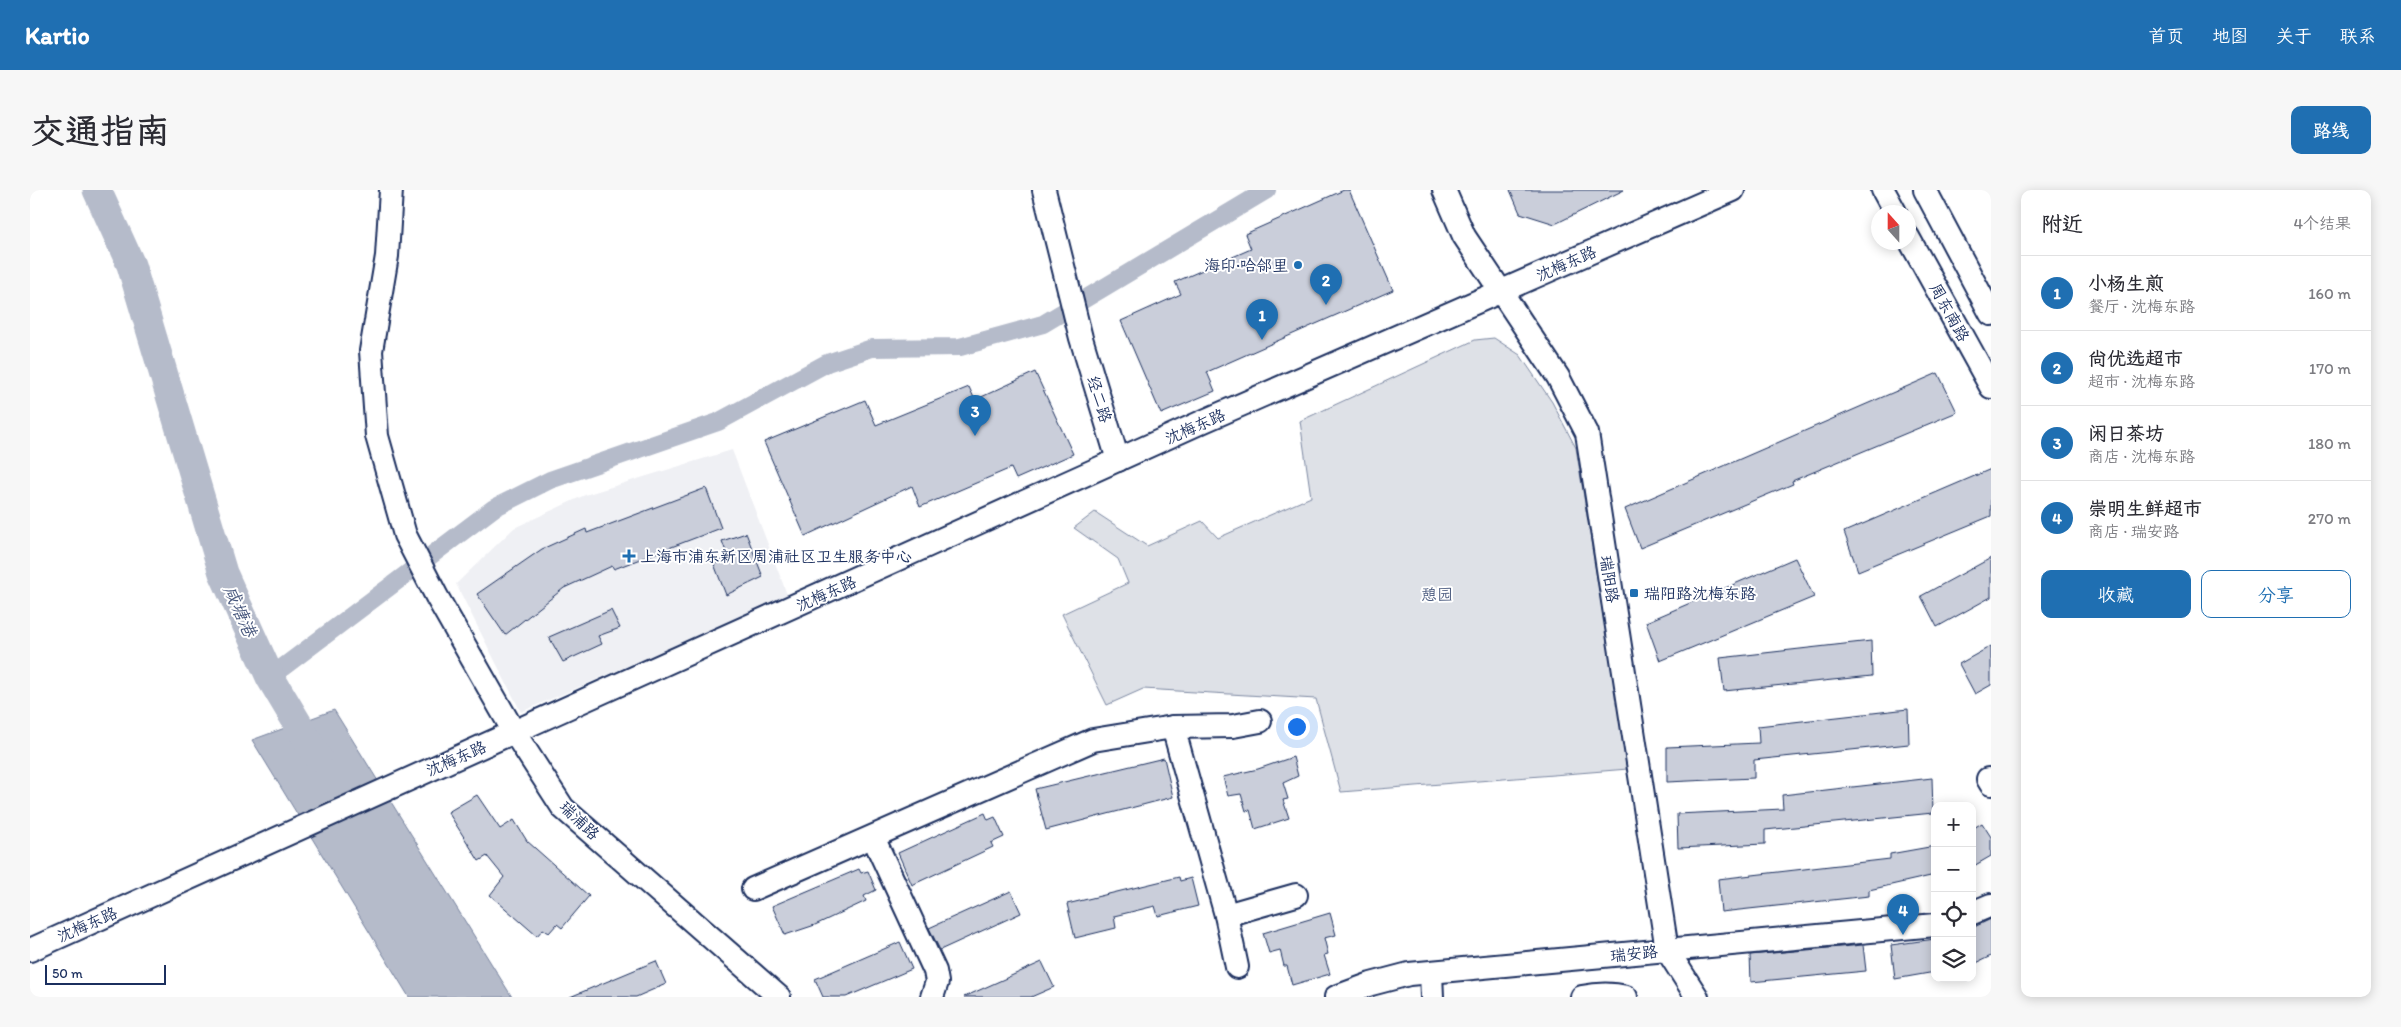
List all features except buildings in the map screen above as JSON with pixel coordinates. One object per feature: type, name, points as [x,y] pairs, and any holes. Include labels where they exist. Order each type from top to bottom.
[{"type":"street","name":"瑞浦路","points":[[391,190],[387,256],[370,351],[377,436],[405,535],[437,597],[514,732],[563,808],[779,997]]},
{"type":"street","name":"经二路","points":[[1044,190],[1081,338],[1118,460]]},
{"type":"street","name":"瑞阳路","points":[[1444,190],[1464,236],[1558,377],[1587,433],[1667,950],[1697,997]]},
{"type":"street","name":"沈梅东路","points":[[30,950],[1118,460],[1733,190]]},
{"type":"street","points":[[1883,190],[1891,205]]},
{"type":"street","points":[[1925,190],[1991,314]]},
{"type":"street","name":"周东南路","points":[[1915,250],[1991,387]]},
{"type":"street","points":[[753,889],[1093,740],[1172,727],[1232,726],[1260,721]]},
{"type":"street","points":[[1172,727],[1226,915],[1237,967]]},
{"type":"street","points":[[873,837],[935,971],[936,982],[932,997]]},
{"type":"street","points":[[1226,915],[1296,894]]},
{"type":"street","points":[[1976,911],[1991,905]]},
{"type":"street","name":"瑞安路","points":[[1336,997],[1371,984],[1409,974],[1931,925]]},
{"type":"street","points":[[1431,973],[1432,997]]},
{"type":"street","points":[[1582,997],[1595,994],[1616,994],[1626,997]]},
{"type":"shaded area","name":"上海市浦东新区周浦社区卫生服务中心","points":[[732,450],[788,597],[521,712],[456,584],[514,528],[585,495]]},
{"type":"green space","name":"憩园","points":[[1494,338],[1520,355],[1552,402],[1576,448],[1628,769],[1341,792],[1316,699],[1143,689],[1107,705],[1062,614],[1128,583],[1118,559],[1074,528],[1095,512],[1147,546],[1202,521],[1218,538],[1311,497],[1300,421],[1475,340]]},
{"type":"water","points":[[334,710],[512,997],[409,997],[252,740]]},
{"type":"waterway","name":"咸塘港","points":[[97,190],[131,265],[223,573],[270,677],[317,756]]},
{"type":"waterway","points":[[270,677],[494,508],[550,480],[718,422],[827,363],[872,348],[960,347],[1043,324],[1267,190]]},
{"type":"place","name":"海印·哈邻里","points":[[1298,265]]},
{"type":"place","name":"尚优选超市","points":[[1326,305]]},
{"type":"place","name":"小杨生煎","points":[[1262,340]]},
{"type":"place","name":"闲日茶坊","points":[[975,436]]},
{"type":"place","name":"上海市浦东新区周浦社区卫生服务中心","points":[[629,556]]},
{"type":"place","name":"瑞阳路沈梅东路","points":[[1634,593]]},
{"type":"place","name":"崇明生鲜超市","points":[[1903,935]]}]
